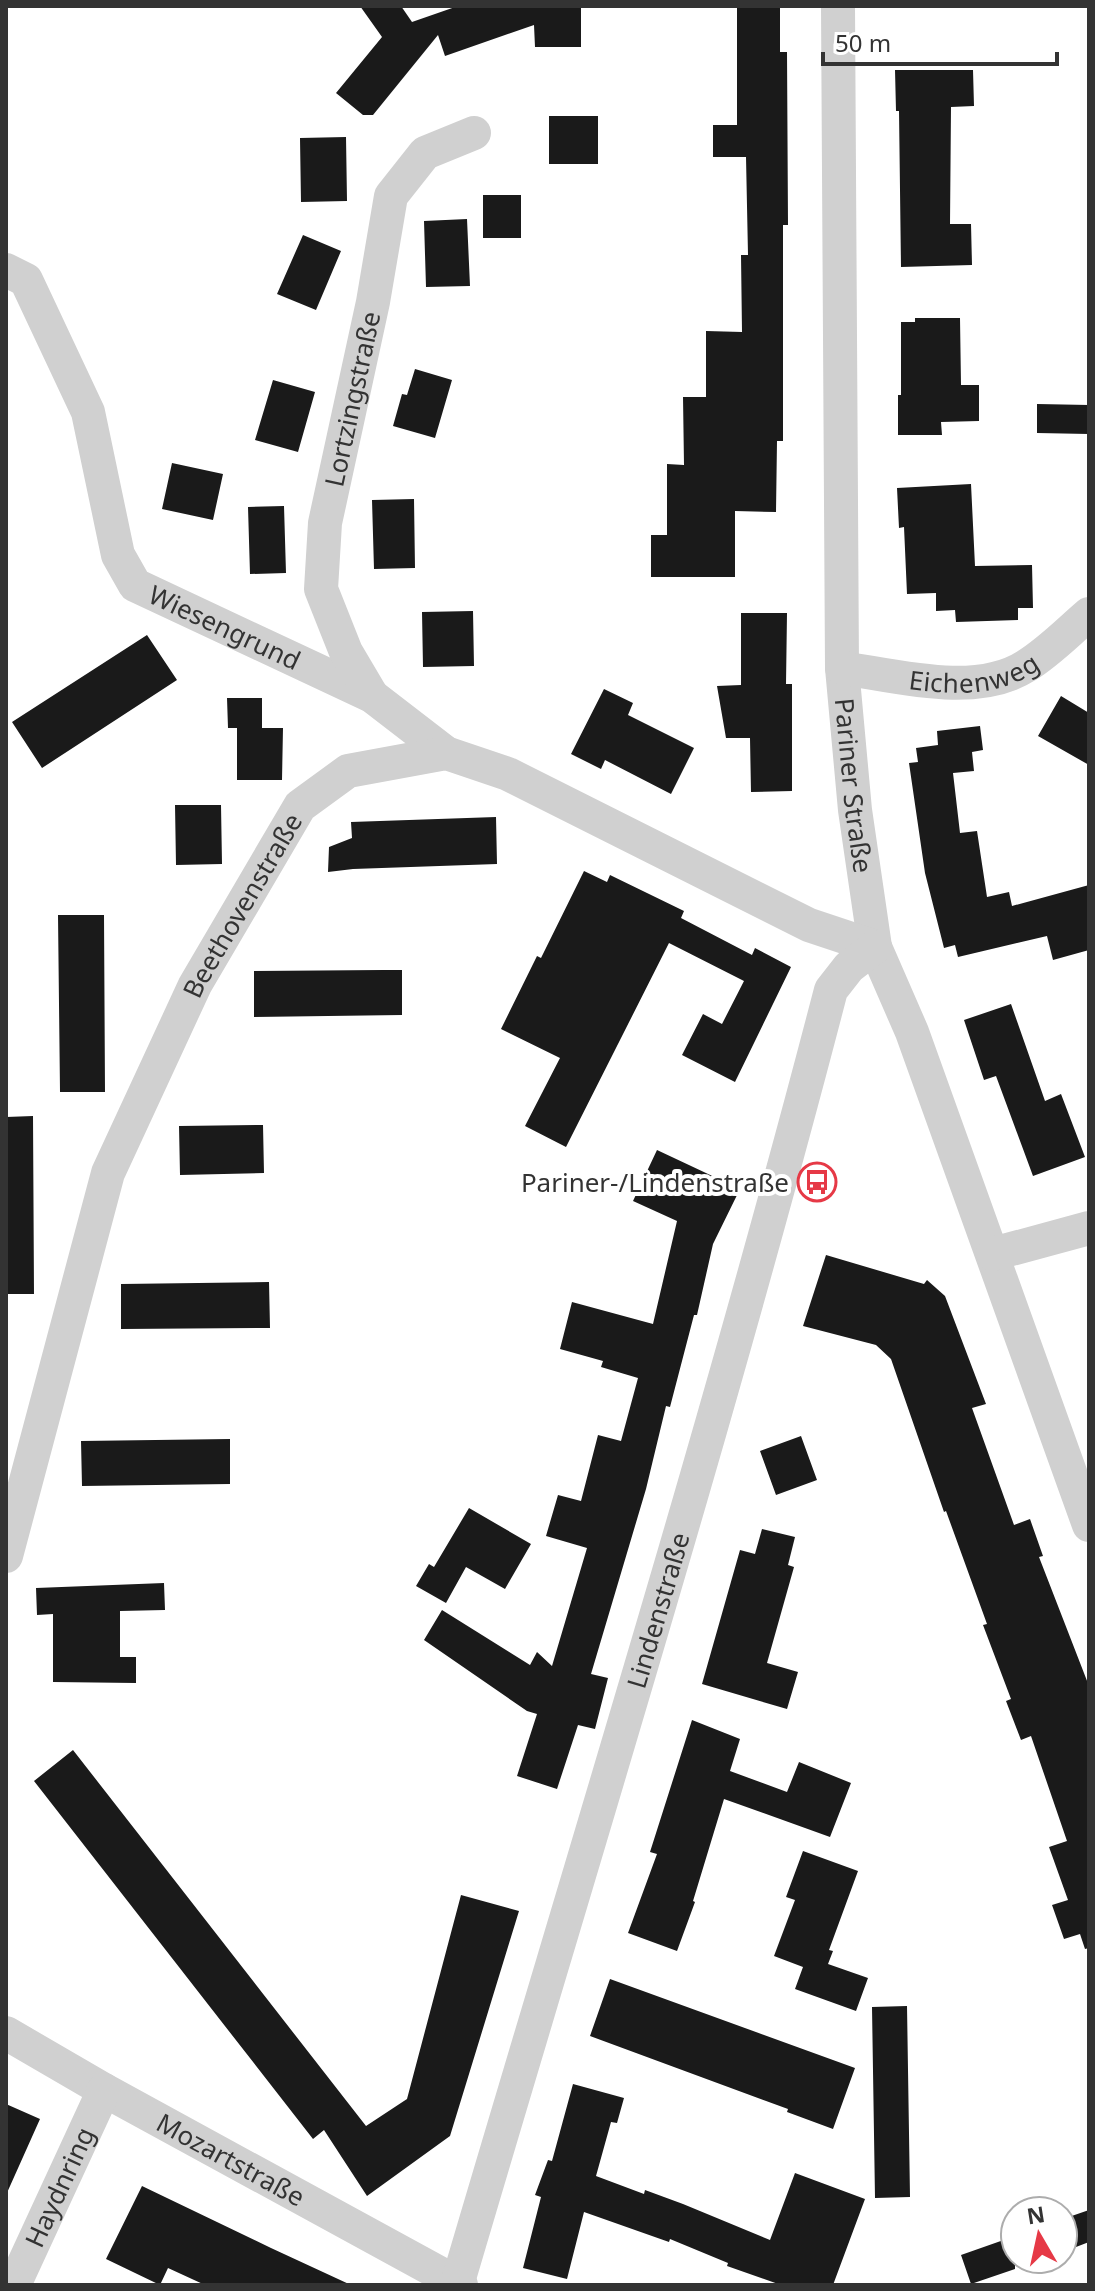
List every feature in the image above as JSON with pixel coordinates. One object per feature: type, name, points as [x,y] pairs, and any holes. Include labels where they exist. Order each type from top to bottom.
[{"type":"street","name":"Pariner Straße","points":[[838,6],[842,668],[855,810],[875,947],[912,1032],[1089,1525]]},
{"type":"street","name":"Lortzingstraße","points":[[372,696],[346,652],[321,589],[325,523],[373,302],[391,196],[425,153],[474,133]]},
{"type":"street","name":"Wiesengrund","points":[[6,270],[26,280],[88,412],[118,555],[135,585],[372,696],[446,753]]},
{"type":"street","name":"Eichenweg","points":[[842,668],[951,684],[992,679],[1026,667],[1089,614]]},
{"type":"street","name":"Beethovenstraße","points":[[6,1556],[108,1173],[195,985],[300,806],[348,771],[446,753],[508,774],[809,925],[875,947]]},
{"type":"street","name":"Lindenstraße","points":[[459,2284],[784,1170],[831,990],[849,967],[875,947]]},
{"type":"street","points":[[993,1254],[1089,1228]]},
{"type":"street","name":"Mozartstraße","points":[[6,2033],[459,2284]]},
{"type":"street","name":"Haydnring","points":[[14,2285],[104,2090]]},
{"type":"building","points":[[360,6],[401,6],[412,22],[458,6],[581,6],[581,47],[535,47],[534,25],[445,56],[438,35],[373,115],[363,115],[336,93],[382,37]]},
{"type":"building","points":[[737,6],[780,6],[780,52],[787,52],[788,225],[783,225],[783,441],[777,441],[776,512],[735,511],[735,577],[651,577],[651,535],[667,535],[667,464],[684,465],[683,397],[706,397],[706,331],[742,332],[741,255],[748,255],[746,157],[713,157],[713,125],[737,125]]},
{"type":"building","points":[[895,70],[973,70],[974,106],[951,107],[950,224],[971,224],[972,265],[901,267],[899,111],[896,111]]},
{"type":"building","points":[[549,116],[598,116],[598,164],[549,164]]},
{"type":"building","points":[[346,137],[347,201],[301,202],[300,138]]},
{"type":"building","points":[[483,195],[521,195],[521,238],[483,238]]},
{"type":"building","points":[[467,219],[470,286],[426,287],[424,221]]},
{"type":"building","points":[[303,235],[341,251],[316,310],[277,294]]},
{"type":"building","points":[[915,318],[960,318],[961,385],[979,385],[979,421],[941,422],[942,435],[898,435],[901,322],[915,322]]},
{"type":"building","points":[[415,369],[452,380],[435,438],[393,426],[402,394],[407,395]]},
{"type":"building","points":[[273,380],[315,392],[298,452],[255,440]]},
{"type":"building","points":[[1037,404],[1089,405],[1089,434],[1037,433]]},
{"type":"building","points":[[172,463],[223,474],[213,520],[162,509]]},
{"type":"building","points":[[971,484],[975,566],[1032,565],[1033,608],[1018,608],[1018,620],[956,622],[955,610],[936,611],[936,593],[907,594],[904,527],[899,528],[897,488]]},
{"type":"building","points":[[414,499],[415,568],[374,569],[372,500]]},
{"type":"building","points":[[284,506],[286,573],[250,574],[248,507]]},
{"type":"building","points":[[473,611],[474,666],[423,667],[422,612]]},
{"type":"building","points":[[741,613],[787,613],[786,684],[792,684],[792,791],[751,792],[750,738],[726,738],[717,686],[741,685]]},
{"type":"building","points":[[147,635],[177,680],[42,768],[12,722]]},
{"type":"building","points":[[604,689],[633,703],[628,715],[694,748],[671,794],[605,760],[601,769],[571,754]]},
{"type":"building","points":[[1061,696],[1089,713],[1089,765],[1038,736]]},
{"type":"building","points":[[227,698],[262,698],[262,728],[283,728],[282,780],[237,780],[237,728],[228,728]]},
{"type":"building","points":[[980,726],[983,750],[972,752],[974,771],[953,773],[960,833],[977,831],[987,897],[1009,892],[1012,906],[1089,885],[1089,950],[1053,960],[1047,936],[958,957],[955,945],[944,948],[925,873],[909,763],[918,762],[916,748],[938,745],[937,731]]},
{"type":"building","points":[[175,805],[221,805],[222,864],[176,865]]},
{"type":"building","points":[[496,817],[497,864],[328,872],[329,847],[352,838],[351,822]]},
{"type":"building","points":[[584,871],[607,882],[610,875],[684,911],[681,918],[752,955],[755,948],[791,967],[735,1082],[682,1055],[703,1014],[722,1024],[744,981],[669,943],[566,1147],[525,1126],[560,1058],[501,1029]]},
{"type":"building","points":[[58,915],[104,915],[105,1092],[60,1092]]},
{"type":"building","points":[[402,970],[402,1015],[254,1017],[254,971]]},
{"type":"building","points":[[1011,1004],[1045,1101],[1061,1094],[1085,1157],[1033,1176],[996,1076],[984,1080],[964,1020]]},
{"type":"building","points":[[33,1116],[34,1294],[6,1294],[6,1117]]},
{"type":"building","points":[[263,1125],[264,1173],[180,1175],[179,1126]]},
{"type":"building","points":[[657,1150],[740,1189],[713,1244],[697,1315],[694,1315],[670,1407],[666,1406],[646,1489],[591,1674],[608,1678],[595,1729],[578,1725],[557,1789],[517,1776],[537,1714],[527,1711],[424,1640],[442,1610],[530,1665],[537,1652],[552,1666],[587,1548],[546,1536],[558,1495],[581,1501],[598,1435],[621,1441],[638,1378],[601,1367],[603,1361],[560,1349],[572,1302],[653,1324],[677,1221],[633,1201]]},
{"type":"building","points":[[826,1255],[924,1284],[927,1280],[945,1296],[986,1404],[972,1408],[1014,1525],[1030,1519],[1043,1556],[1039,1557],[1089,1686],[1089,1948],[1085,1949],[1080,1934],[1064,1939],[1052,1905],[1068,1900],[1049,1847],[1067,1841],[1031,1736],[1021,1740],[1006,1701],[1011,1699],[983,1625],[987,1624],[891,1359],[876,1345],[803,1326]]},
{"type":"building","points":[[269,1282],[270,1328],[121,1329],[121,1284]]},
{"type":"building","points":[[801,1436],[817,1480],[776,1495],[760,1451]]},
{"type":"building","points":[[230,1439],[230,1484],[82,1486],[81,1441]]},
{"type":"building","points":[[469,1508],[531,1544],[505,1589],[466,1567],[446,1603],[416,1586],[429,1564],[434,1567]]},
{"type":"building","points":[[762,1529],[795,1537],[788,1565],[794,1567],[767,1663],[798,1672],[787,1709],[702,1684],[740,1550],[755,1554]]},
{"type":"building","points":[[164,1583],[165,1610],[120,1611],[120,1657],[136,1657],[136,1683],[53,1682],[53,1614],[37,1615],[36,1588]]},
{"type":"building","points":[[692,1720],[740,1739],[730,1771],[787,1792],[799,1762],[851,1783],[830,1837],[724,1799],[695,1902],[677,1951],[628,1933],[657,1854],[650,1852]]},
{"type":"building","points":[[73,1750],[366,2126],[407,2099],[461,1895],[519,1911],[450,2136],[367,2196],[324,2130],[313,2139],[34,1781]]},
{"type":"building","points":[[803,1851],[858,1871],[829,1950],[833,1951],[828,1964],[868,1978],[856,2011],[795,1989],[803,1967],[774,1956],[795,1900],[786,1897]]},
{"type":"building","points":[[610,1979],[855,2068],[833,2129],[787,2112],[788,2109],[590,2036]]},
{"type":"building","points":[[907,2006],[910,2197],[875,2198],[872,2007]]},
{"type":"building","points":[[573,2084],[624,2098],[617,2123],[611,2122],[596,2176],[644,2194],[645,2190],[770,2240],[795,2173],[865,2199],[833,2285],[781,2285],[727,2266],[728,2263],[670,2239],[669,2242],[584,2212],[567,2279],[523,2268],[541,2197],[535,2195],[548,2160],[552,2161]]},
{"type":"building","points":[[6,2104],[40,2119],[6,2195]]},
{"type":"building","points":[[142,2186],[351,2285],[205,2285],[168,2268],[160,2285],[106,2259]]},
{"type":"building","points":[[1089,2210],[1089,2242],[1079,2246],[1079,2213]]},
{"type":"building","points":[[999,2242],[999,2274],[971,2284],[961,2255]]},
{"type":"place","name":"Pariner-/Lindenstraße","points":[[817,1182]]}]
